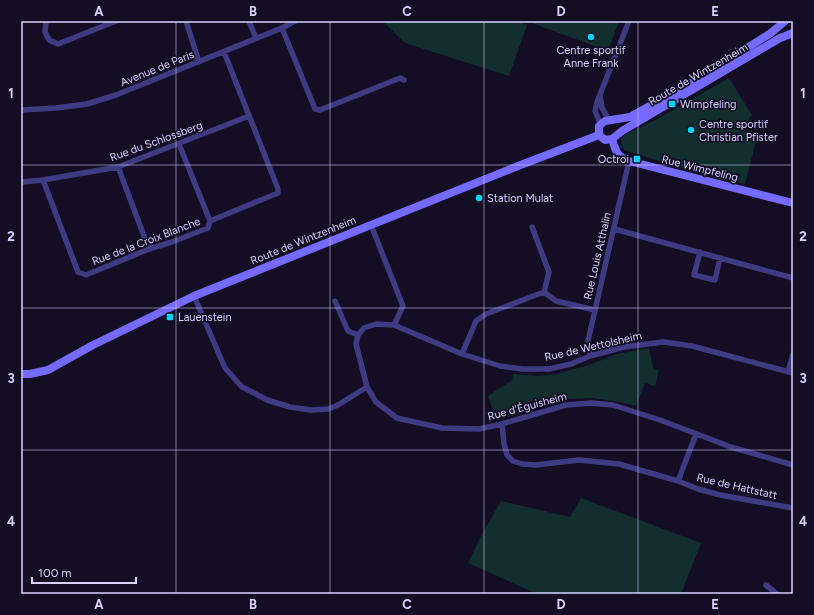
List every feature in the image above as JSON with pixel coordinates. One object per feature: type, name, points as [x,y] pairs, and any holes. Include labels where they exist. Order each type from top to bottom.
[{"type":"main road","name":"Route de Wintzenheim","points":[[609,120],[630,117],[696,80],[771,33],[785,21],[787,27],[793,32],[780,38],[622,131],[614,138]]},
{"type":"main road","points":[[609,120],[613,121],[618,127],[617,134],[614,138],[605,140],[599,135],[598,129],[600,123],[609,120]]},
{"type":"main road","name":"Route de Wintzenheim","points":[[21,374],[30,374],[48,370],[93,345],[194,296],[599,135]]},
{"type":"main road","name":"Rue Wimpfeling","points":[[614,138],[616,153],[629,161],[793,203]]},
{"type":"street","points":[[46,21],[45,32],[49,40],[58,44],[116,21]]},
{"type":"street","points":[[186,21],[199,62]]},
{"type":"street","points":[[249,21],[256,38]]},
{"type":"street","name":"Avenue de Paris","points":[[21,110],[87,104],[116,95],[224,52],[282,28],[295,21]]},
{"type":"street","points":[[600,123],[595,111],[628,21]]},
{"type":"street","points":[[282,28],[315,109],[320,110],[400,78],[404,80]]},
{"type":"street","name":"Rue de la Croix Blanche","points":[[43,180],[78,272],[86,275],[149,249],[208,228],[210,221],[278,193],[278,189],[224,52]]},
{"type":"street","points":[[600,95],[602,108],[609,120]]},
{"type":"street","name":"Rue du Schlossberg","points":[[21,182],[43,180],[118,167],[249,116]]},
{"type":"street","points":[[179,144],[210,221]]},
{"type":"street","name":"Rue Louis Atthalin","points":[[590,356],[588,341],[629,161]]},
{"type":"street","points":[[118,167],[149,249]]},
{"type":"street","points":[[371,225],[402,306],[394,325]]},
{"type":"street","points":[[532,227],[549,272],[544,292]]},
{"type":"street","points":[[614,228],[793,278]]},
{"type":"street","points":[[700,252],[694,274],[715,280],[720,258]]},
{"type":"street","points":[[544,292],[556,301],[595,310]]},
{"type":"street","points":[[462,354],[476,321],[493,311],[544,292]]},
{"type":"street","points":[[194,296],[225,368],[242,387],[265,399],[290,407],[305,409],[328,409],[338,405],[367,387],[356,344],[358,334],[348,331],[335,301]]},
{"type":"street","name":"Rue de Wettolsheim","points":[[358,334],[364,328],[376,324],[394,325],[462,354],[500,366],[522,369],[549,369],[571,364],[590,356],[624,347],[663,342],[692,346],[790,372]]},
{"type":"street","points":[[790,372],[793,357]]},
{"type":"street","name":"Rue d'Éguisheim","points":[[367,387],[376,402],[397,418],[442,428],[479,429],[502,424],[566,405],[591,403],[613,405],[631,410],[731,447],[793,465]]},
{"type":"street","name":"Rue de Hattstatt","points":[[502,424],[504,444],[507,455],[513,461],[522,464],[536,465],[579,460],[620,464],[720,495],[793,508]]},
{"type":"street","name":"Rue de Hattstatt","points":[[678,481],[696,434]]},
{"type":"street","points":[[766,585],[777,594]]},
{"type":"green space","points":[[383,21],[517,21],[527,25],[509,76],[405,43]]},
{"type":"green space","name":"Centre sportif Anne Frank","points":[[533,21],[619,21],[608,51],[532,23]]},
{"type":"green space","name":"Centre sportif Christian Pfister","points":[[729,78],[752,115],[746,129],[749,135],[756,141],[745,184],[685,169],[624,150],[621,146],[621,138],[625,135],[659,118]]},
{"type":"green space","points":[[649,348],[653,368],[659,370],[655,386],[645,383],[636,406],[593,398],[564,399],[496,421],[488,396],[512,380],[513,374],[539,376],[556,374],[589,365],[617,354]]},
{"type":"green space","points":[[581,498],[701,543],[681,594],[537,594],[468,563],[481,536],[501,501],[570,517]]},
{"type":"place","name":"Centre sportif Anne Frank","points":[[591,37]]},
{"type":"place","name":"Wimpfeling","points":[[672,104]]},
{"type":"place","name":"Centre sportif Christian Pfister","points":[[691,130]]},
{"type":"place","name":"Octroi","points":[[637,159]]},
{"type":"place","name":"Station Mulat","points":[[479,198]]},
{"type":"place","name":"Lauenstein","points":[[170,317]]}]
